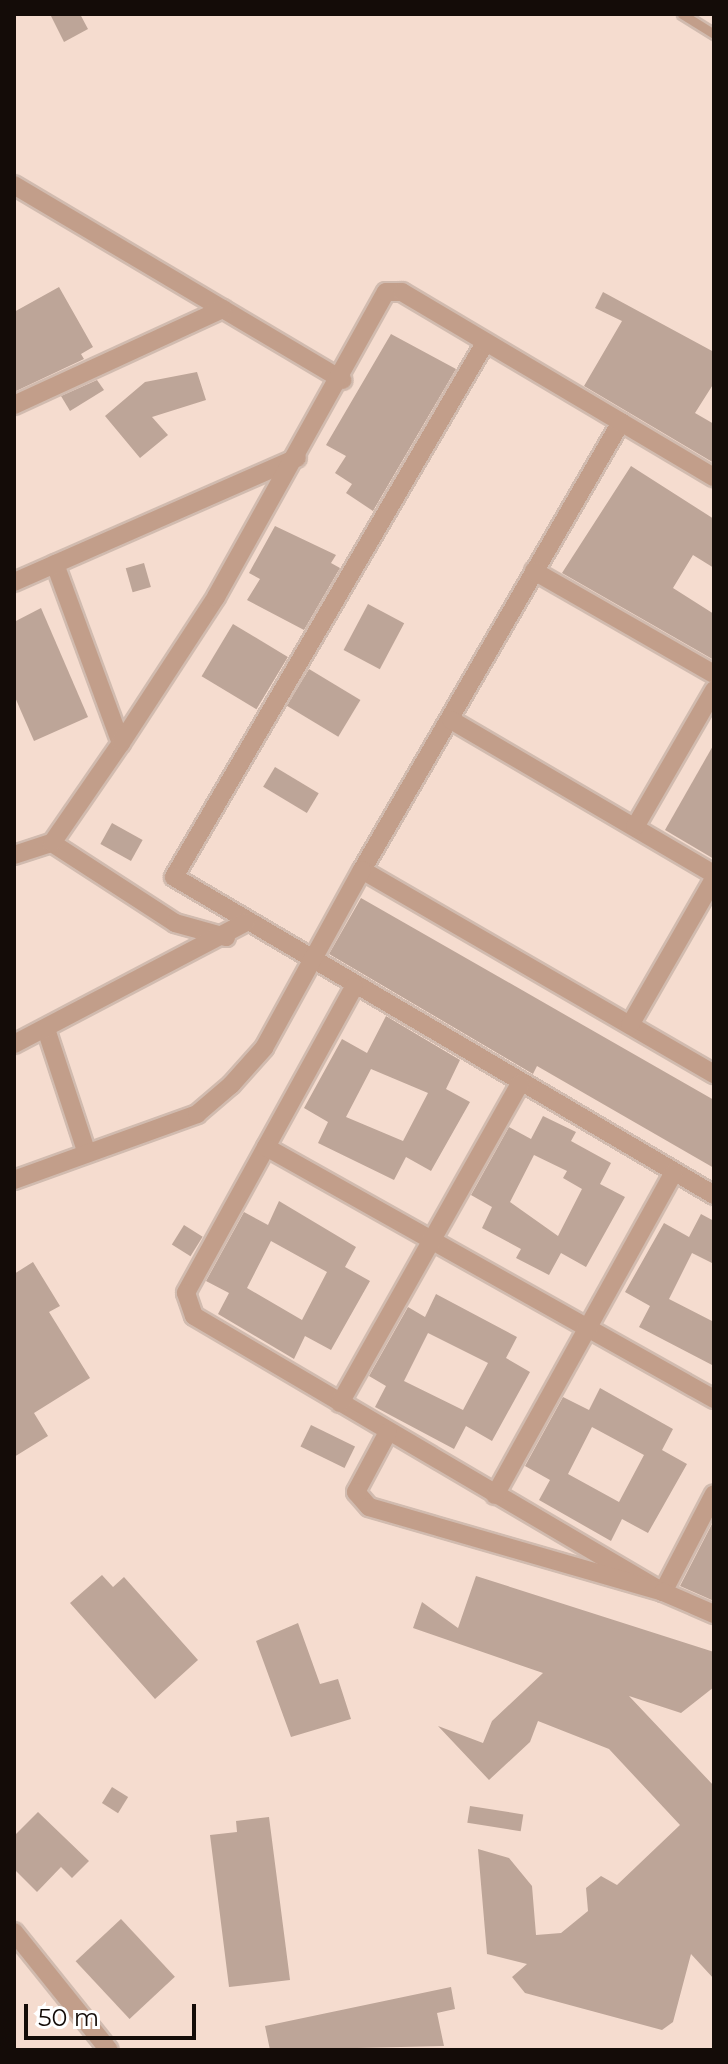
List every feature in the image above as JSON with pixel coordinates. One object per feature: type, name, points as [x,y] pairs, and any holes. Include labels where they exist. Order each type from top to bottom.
[{"type":"street","points":[[14,185],[342,380]]},
{"type":"street","points":[[14,855],[52,843],[121,743],[297,458],[392,289],[714,477]]},
{"type":"street","points":[[14,405],[223,309]]},
{"type":"street","points":[[485,343],[174,877],[309,962],[714,1195]]},
{"type":"street","points":[[14,1180],[86,1151],[197,1114],[231,1085],[264,1048],[309,962],[621,422]]},
{"type":"street","points":[[14,582],[297,458]]},
{"type":"street","points":[[55,564],[121,743]]},
{"type":"street","points":[[534,571],[714,674]]},
{"type":"street","points":[[635,827],[714,690]]},
{"type":"street","points":[[451,720],[714,876],[630,1025]]},
{"type":"street","points":[[52,843],[175,923],[226,937]]},
{"type":"street","points":[[362,870],[714,1074]]},
{"type":"street","points":[[14,1044],[226,937],[246,922]]},
{"type":"street","points":[[354,987],[186,1293],[194,1316],[663,1592],[714,1614]]},
{"type":"street","points":[[46,1029],[86,1151]]},
{"type":"street","points":[[340,1403],[520,1083]]},
{"type":"street","points":[[266,1147],[714,1399]]},
{"type":"street","points":[[495,1495],[674,1172]]},
{"type":"street","points":[[388,1432],[356,1492],[369,1507],[663,1592]]},
{"type":"street","points":[[663,1592],[714,1494]]},
{"type":"street","points":[[14,1932],[109,2050]]},
{"type":"lane","points":[[682,14],[714,34]]},
{"type":"building","points":[[50,14],[80,14],[88,29],[64,42]]},
{"type":"building","points":[[59,287],[93,347],[81,354],[84,359],[14,392],[14,312]]},
{"type":"building","points":[[603,292],[714,352],[714,383],[695,413],[714,424],[714,463],[584,386],[622,321],[595,308]]},
{"type":"building","points":[[391,334],[456,369],[373,511],[346,493],[352,484],[335,473],[346,456],[326,445]]},
{"type":"building","points":[[197,372],[206,400],[152,417],[168,435],[140,458],[105,416],[145,382]]},
{"type":"building","points":[[97,380],[104,390],[70,411],[61,396]]},
{"type":"building","points":[[631,466],[714,519],[714,568],[693,555],[673,588],[714,614],[714,660],[562,573]]},
{"type":"building","points":[[275,526],[336,555],[331,563],[340,568],[304,630],[247,600],[260,579],[249,573]]},
{"type":"building","points":[[144,563],[151,587],[133,592],[126,568]]},
{"type":"building","points":[[368,604],[404,623],[380,669],[344,650]]},
{"type":"building","points":[[41,608],[88,717],[34,741],[14,695],[14,622]]},
{"type":"building","points":[[233,624],[288,657],[256,709],[202,676]]},
{"type":"building","points":[[309,669],[360,700],[338,737],[287,706]]},
{"type":"building","points":[[714,744],[714,859],[665,830]]},
{"type":"building","points":[[275,767],[319,793],[307,813],[263,787]]},
{"type":"building","points":[[112,823],[143,840],[131,861],[100,844]]},
{"type":"building","points":[[361,898],[714,1100],[714,1168],[537,1066],[533,1074],[329,954]]},
{"type":"building","points":[[386,1016],[460,1060],[446,1089],[470,1102],[431,1171],[406,1157],[394,1180],[318,1143],[328,1122],[304,1108],[342,1039],[367,1053]],"holes":[[[371,1069],[428,1093],[403,1141],[346,1117]]]},
{"type":"building","points":[[543,1116],[576,1132],[571,1141],[611,1163],[600,1184],[625,1197],[586,1267],[561,1253],[549,1275],[516,1258],[521,1249],[482,1228],[492,1207],[471,1195],[509,1127],[531,1139]],"holes":[[[534,1155],[567,1171],[563,1178],[582,1189],[558,1236],[510,1202]]]},
{"type":"building","points":[[279,1201],[356,1247],[345,1267],[370,1281],[331,1350],[305,1336],[294,1359],[218,1314],[229,1293],[206,1281],[244,1212],[268,1225]],"holes":[[[271,1241],[327,1272],[302,1320],[247,1288]]]},
{"type":"building","points":[[701,1214],[714,1221],[714,1264],[692,1253],[669,1299],[714,1322],[714,1366],[639,1327],[650,1306],[625,1292],[664,1223],[689,1237]]},
{"type":"building","points":[[184,1225],[203,1237],[190,1256],[172,1245]]},
{"type":"building","points":[[33,1262],[60,1306],[49,1312],[90,1378],[34,1413],[48,1436],[14,1457],[14,1274]]},
{"type":"building","points":[[436,1294],[517,1337],[506,1358],[530,1372],[492,1441],[466,1426],[454,1449],[375,1407],[386,1386],[369,1376],[408,1307],[425,1317]],"holes":[[[428,1333],[488,1363],[463,1410],[404,1381]]]},
{"type":"building","points":[[600,1388],[673,1429],[662,1450],[687,1464],[648,1533],[622,1519],[611,1541],[539,1500],[550,1480],[525,1466],[563,1397],[589,1410]],"holes":[[[592,1427],[644,1455],[619,1502],[568,1474]]]},
{"type":"building","points":[[311,1425],[355,1446],[345,1468],[300,1447]]},
{"type":"building","points":[[714,1520],[714,1601],[680,1586]]},
{"type":"building","points":[[102,1575],[113,1587],[124,1577],[198,1660],[155,1699],[70,1603]]},
{"type":"building","points":[[476,1576],[714,1652],[714,1687],[681,1713],[629,1696],[714,1786],[714,1979],[691,1954],[673,2022],[662,2030],[525,1993],[512,1977],[527,1964],[487,1954],[478,1849],[509,1858],[532,1886],[536,1935],[561,1933],[588,1911],[586,1888],[601,1876],[617,1885],[680,1825],[609,1749],[538,1721],[530,1742],[489,1780],[438,1726],[483,1743],[492,1721],[543,1673],[413,1628],[422,1602],[458,1628]]},
{"type":"building","points":[[298,1623],[320,1684],[338,1679],[351,1719],[291,1737],[256,1641]]},
{"type":"building","points":[[112,1787],[128,1797],[118,1813],[102,1803]]},
{"type":"building","points":[[470,1806],[523,1814],[521,1831],[467,1823]]},
{"type":"building","points":[[38,1812],[89,1861],[72,1878],[61,1867],[37,1892],[14,1869],[14,1836]]},
{"type":"building","points":[[269,1817],[290,1980],[229,1987],[210,1835],[237,1832],[236,1821]]},
{"type":"building","points":[[121,1919],[175,1977],[130,2019],[76,1961]]},
{"type":"building","points":[[451,1987],[455,2009],[437,2013],[444,2046],[270,2050],[265,2026]]}]
